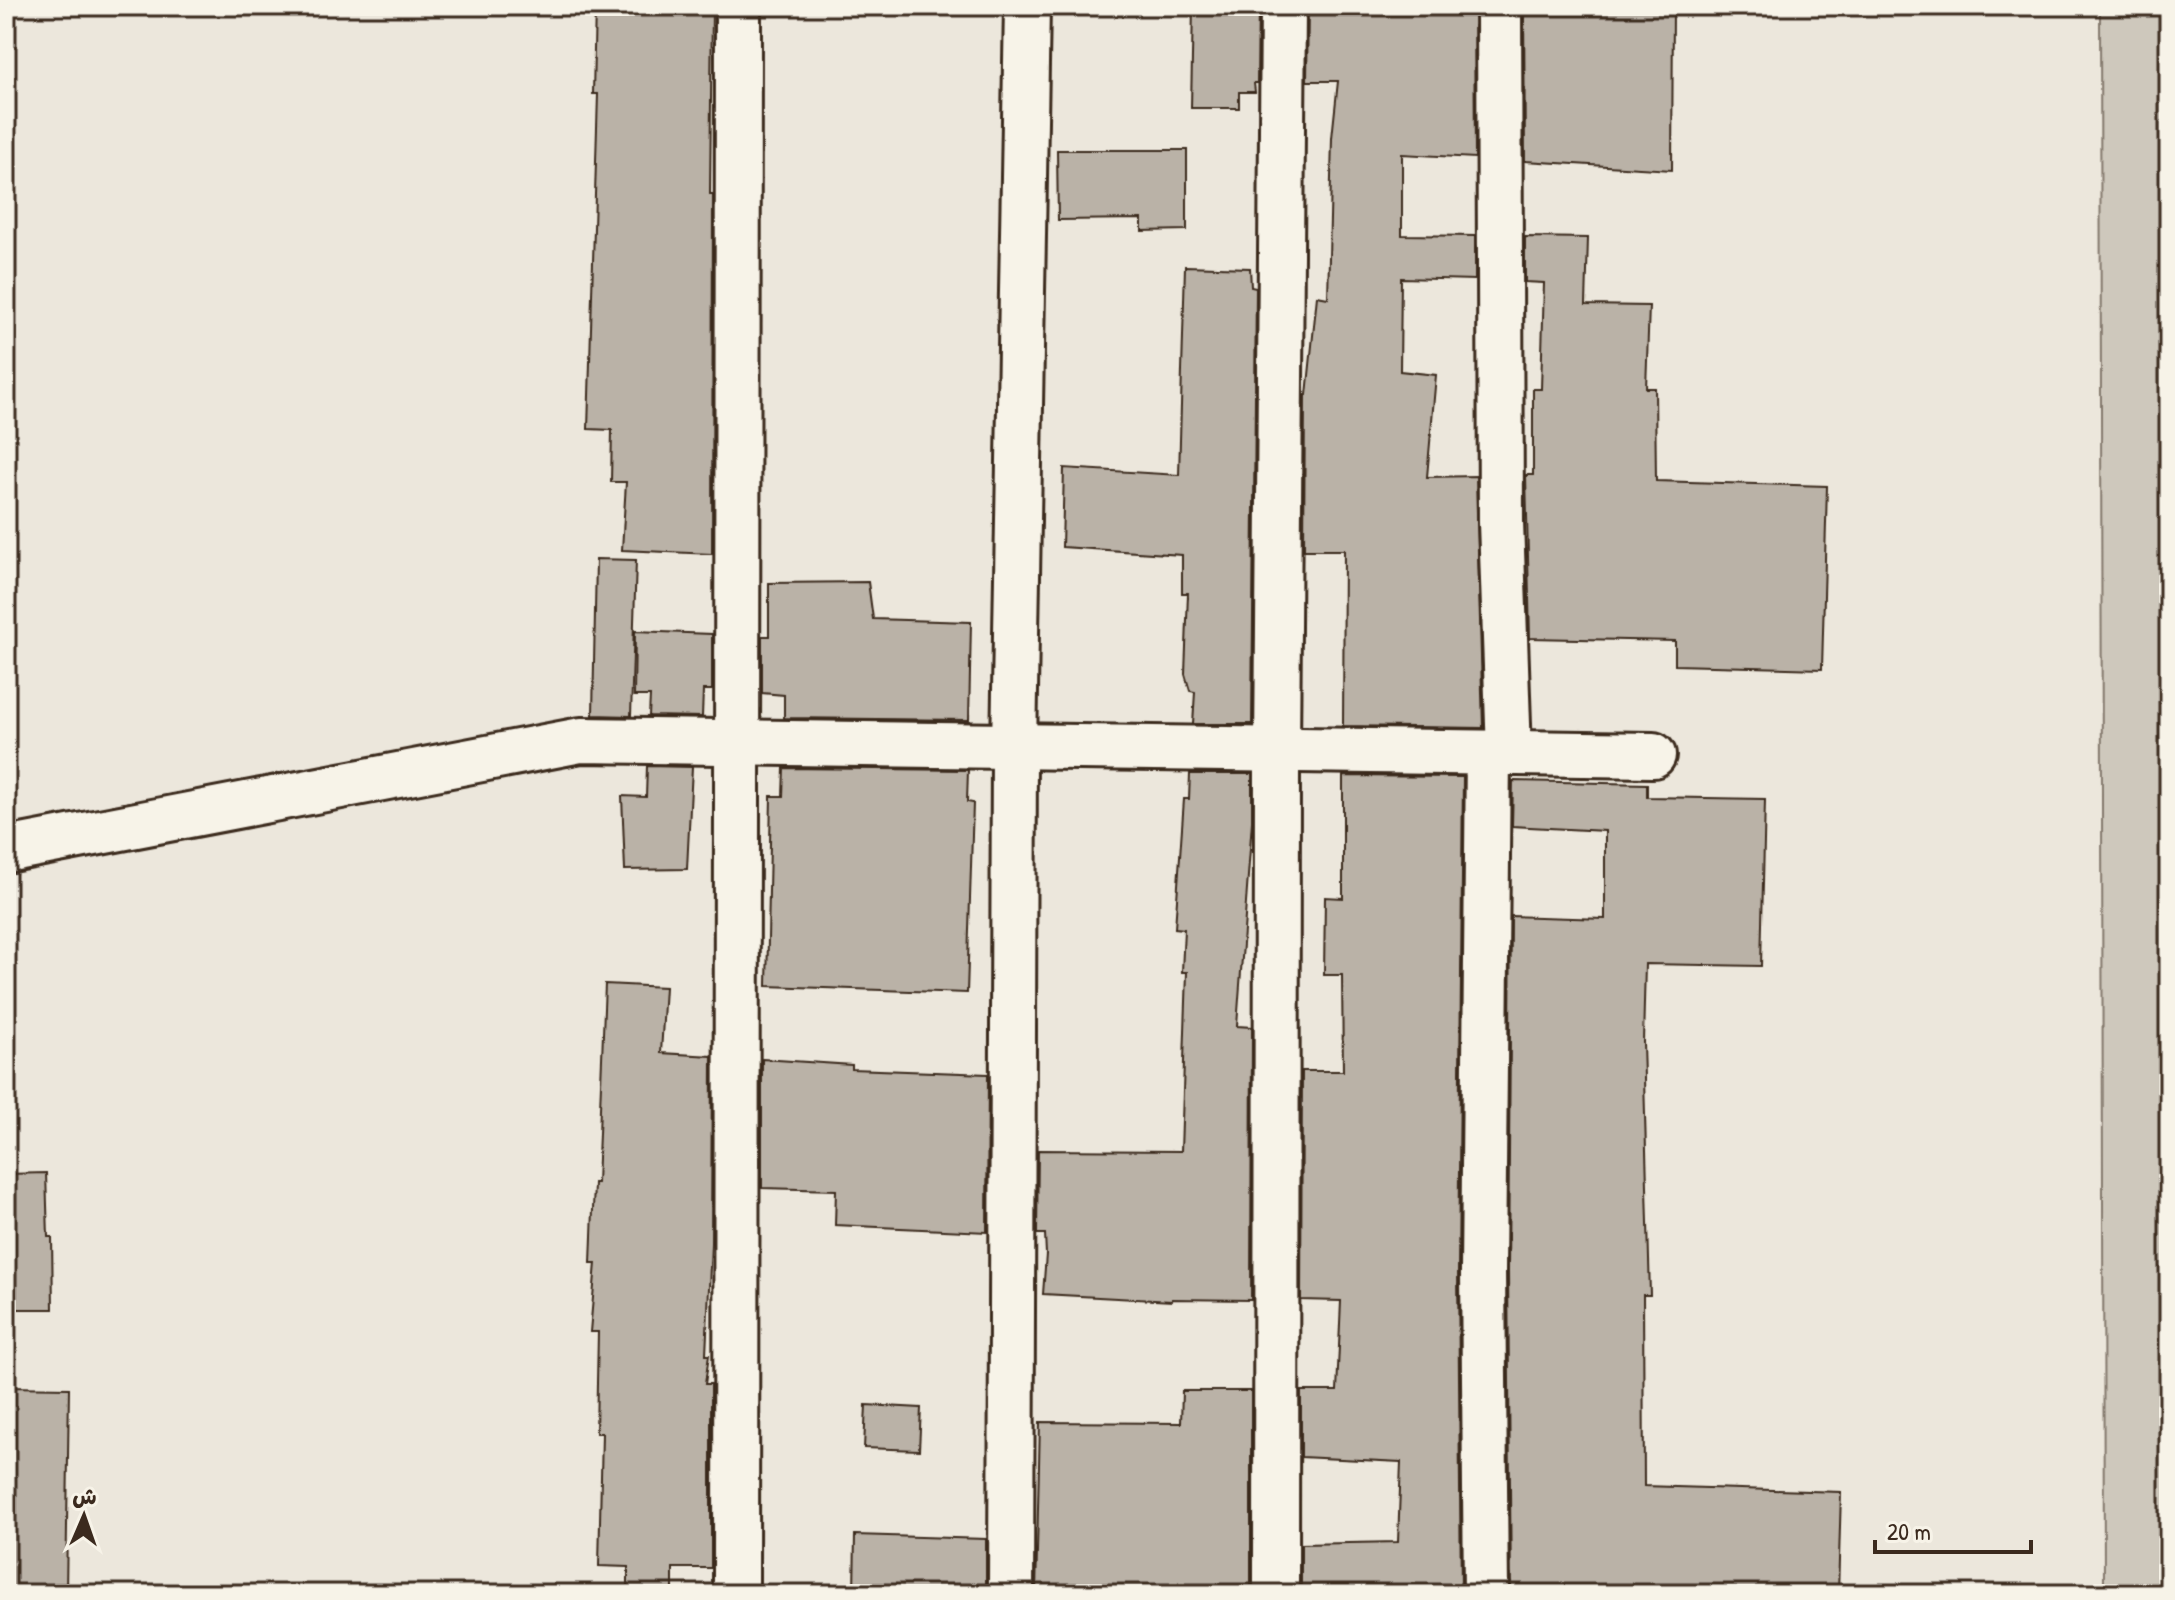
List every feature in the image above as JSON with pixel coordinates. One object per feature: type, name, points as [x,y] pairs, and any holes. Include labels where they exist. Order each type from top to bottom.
[{"type":"street","points":[[736,1594],[738,6]]},
{"type":"street","points":[[1011,1594],[1014,748],[1027,6]]},
{"type":"street","points":[[1276,1594],[1277,751],[1283,6]]},
{"type":"street","points":[[1486,1594],[1483,1271],[1498,753],[1501,522],[1499,6]]},
{"type":"street","points":[[6,850],[581,740],[1653,755]]},
{"type":"shaded area","points":[[2100,6],[2169,6],[2169,1594],[2104,1594]]},
{"type":"building","points":[[595,6],[712,6],[712,554],[622,550],[626,482],[611,482],[612,430],[588,429],[598,94],[593,94]]},
{"type":"building","points":[[1193,6],[1258,6],[1257,83],[1254,83],[1255,92],[1239,92],[1239,108],[1191,108]]},
{"type":"building","points":[[1308,6],[1474,6],[1475,158],[1402,154],[1402,235],[1475,236],[1475,280],[1401,278],[1400,371],[1436,375],[1427,477],[1476,476],[1483,728],[1343,726],[1344,550],[1304,550],[1305,395],[1317,296],[1328,298],[1332,138],[1338,81],[1307,81]]},
{"type":"building","points":[[1524,6],[1673,6],[1672,170],[1525,161]]},
{"type":"building","points":[[1057,150],[1187,150],[1187,230],[1142,231],[1142,219],[1058,220]]},
{"type":"building","points":[[1525,237],[1588,238],[1586,305],[1649,306],[1646,388],[1655,388],[1656,481],[1827,486],[1822,669],[1675,665],[1675,641],[1530,638],[1526,475],[1533,475],[1533,389],[1541,389],[1544,283],[1525,282]]},
{"type":"building","points":[[1185,266],[1250,268],[1251,287],[1256,288],[1252,724],[1193,724],[1195,692],[1190,691],[1185,674],[1188,593],[1182,593],[1182,555],[1062,547],[1064,468],[1179,475]]},
{"type":"building","points":[[596,559],[636,560],[631,716],[593,715]]},
{"type":"building","points":[[868,582],[873,619],[971,622],[969,720],[784,718],[784,695],[762,693],[762,636],[769,636],[769,583]]},
{"type":"building","points":[[635,631],[712,634],[712,690],[703,690],[702,717],[649,716],[650,696],[634,696]]},
{"type":"building","points":[[647,766],[692,767],[687,869],[625,870],[622,796],[646,797]]},
{"type":"building","points":[[784,768],[968,770],[967,802],[973,803],[967,993],[767,986],[771,796],[783,796]]},
{"type":"building","points":[[1190,774],[1252,774],[1252,821],[1237,1026],[1252,1027],[1251,1300],[1172,1301],[1043,1294],[1046,1254],[1045,1234],[1037,1234],[1038,1150],[1181,1151],[1187,972],[1182,972],[1184,929],[1175,928],[1184,799],[1189,799]]},
{"type":"building","points":[[1343,776],[1463,777],[1458,1271],[1461,1594],[1301,1594],[1301,1544],[1398,1542],[1401,1462],[1301,1457],[1301,1391],[1337,1391],[1341,1301],[1301,1300],[1302,1071],[1343,1071],[1342,975],[1324,975],[1325,897],[1343,898]]},
{"type":"building","points":[[1513,781],[1647,784],[1647,797],[1765,799],[1761,966],[1645,964],[1643,1042],[1650,1295],[1643,1295],[1644,1486],[1841,1492],[1838,1594],[1511,1594],[1508,1271],[1511,916],[1605,919],[1605,831],[1512,826]]},
{"type":"building","points":[[605,984],[665,987],[661,1053],[712,1056],[711,1243],[706,1355],[709,1355],[705,1384],[711,1384],[711,1568],[673,1568],[673,1594],[628,1594],[628,1567],[599,1566],[602,1433],[596,1433],[598,1332],[590,1332],[596,1263],[591,1263]]},
{"type":"building","points":[[762,1059],[852,1065],[852,1069],[988,1074],[987,1232],[835,1225],[836,1190],[762,1188]]},
{"type":"building","points":[[46,1173],[48,1237],[52,1237],[53,1309],[6,1309],[6,1174]]},
{"type":"building","points":[[6,1387],[69,1388],[66,1594],[6,1594]]},
{"type":"building","points":[[1182,1391],[1251,1391],[1251,1594],[1036,1594],[1040,1422],[1181,1423]]},
{"type":"building","points":[[866,1405],[921,1408],[919,1450],[864,1448]]},
{"type":"building","points":[[855,1535],[986,1539],[986,1594],[854,1594]]}]
